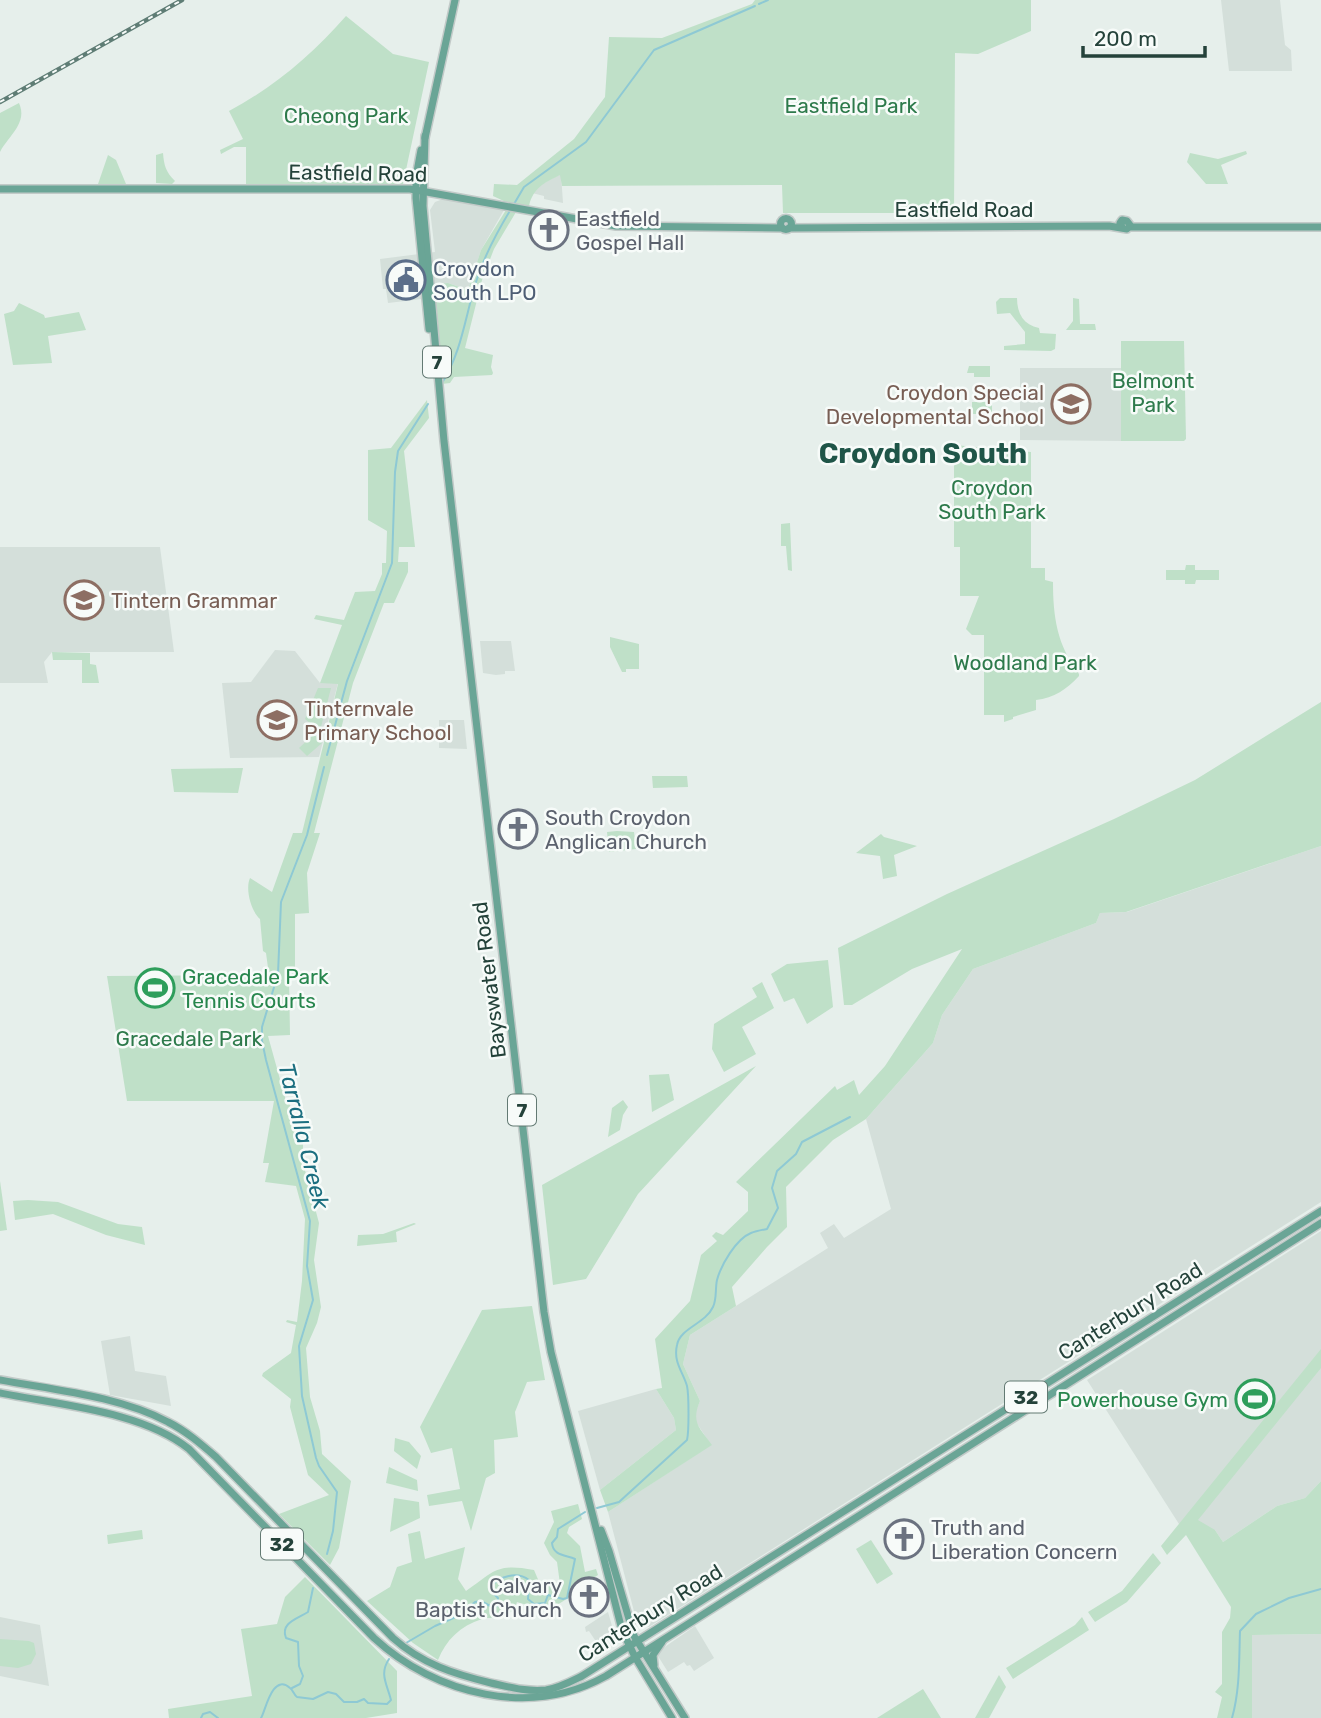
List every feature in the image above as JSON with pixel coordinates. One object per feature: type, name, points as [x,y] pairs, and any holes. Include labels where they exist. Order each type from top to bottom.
[{"type":"main road","name":"Bayswater Road","points":[[455,0],[416,177],[439,425],[444,440],[544,1312],[551,1352],[593,1510],[626,1612],[637,1641],[685,1718]]},
{"type":"main road","name":"Bayswater Road","points":[[419,190],[424,166],[425,136]]},
{"type":"main road","points":[[394,189],[407,194],[420,209],[428,200],[441,193],[429,185],[424,166]]},
{"type":"main road","points":[[394,189],[409,184],[416,177]]},
{"type":"main road","name":"Eastfield Road","points":[[0,189],[419,190],[616,226],[1321,227]]},
{"type":"main road","name":"Canterbury Road","points":[[0,1380],[107,1401],[152,1414],[194,1438],[393,1638],[421,1659],[452,1673],[526,1690],[543,1690],[565,1685],[597,1667],[1321,1211]]},
{"type":"main road","name":"Canterbury Road","points":[[0,1393],[140,1422],[163,1431],[177,1440],[383,1646],[417,1671],[463,1689],[504,1699],[548,1699],[575,1692],[621,1667],[1321,1223]]},
{"type":"main road","points":[[1269,1244],[1273,1253]]},
{"type":"main road","points":[[1135,1329],[1143,1336]]},
{"type":"main road","points":[[34,1400],[38,1387]]},
{"type":"main road","points":[[107,1401],[107,1415]]},
{"type":"main road","points":[[919,1464],[923,1473]]},
{"type":"main road","points":[[263,1525],[272,1515]]},
{"type":"main road","name":"Bayswater Road","points":[[606,1549],[624,1636],[672,1718]]},
{"type":"main road","points":[[324,1587],[333,1577]]},
{"type":"main road","points":[[723,1588],[730,1596]]},
{"type":"main road","points":[[626,1612],[638,1629],[653,1632]]},
{"type":"main road","points":[[597,1667],[617,1648],[624,1636]]},
{"type":"main road","points":[[655,1670],[653,1655],[667,1636]]},
{"type":"main road","points":[[621,1667],[636,1669],[654,1689]]},
{"type":"main road","points":[[524,1700],[526,1690]]},
{"type":"shaded area","points":[[1221,0],[1280,0],[1285,45],[1291,50],[1292,71],[1229,71]]},
{"type":"shaded area","points":[[561,174],[563,203],[532,193],[542,184]]},
{"type":"shaded area","points":[[443,199],[504,210],[481,250],[468,290],[448,283],[437,285],[439,297],[388,303],[386,289],[383,289],[380,259],[435,252],[430,210],[435,202]]},
{"type":"shaded area","name":"Croydon Special Developmental School","points":[[1020,368],[1121,368],[1121,441],[1020,440]]},
{"type":"shaded area","name":"Tintern Grammar","points":[[0,547],[160,547],[174,652],[52,652],[44,662],[48,683],[0,683]]},
{"type":"shaded area","points":[[480,641],[511,641],[515,671],[496,675],[483,673]]},
{"type":"shaded area","name":"Tinternvale Primary School","points":[[275,650],[295,651],[320,683],[338,683],[319,757],[230,758],[222,683],[251,682]]},
{"type":"shaded area","points":[[439,720],[464,720],[467,749],[439,748]]},
{"type":"shaded area","points":[[1321,846],[1321,1202],[649,1627],[641,1625],[635,1615],[608,1512],[711,1445],[696,1422],[694,1415],[700,1401],[683,1364],[690,1335],[828,1248],[820,1233],[834,1224],[844,1238],[891,1209],[866,1119],[933,1043],[942,1015],[973,969],[1096,923],[1100,913],[1127,912]]},
{"type":"shaded area","points":[[1321,1231],[1321,1481],[1305,1498],[1277,1506],[1223,1542],[1215,1530],[1186,1535],[1087,1380]]},
{"type":"shaded area","points":[[130,1336],[135,1371],[166,1376],[171,1406],[110,1395],[101,1341]]},
{"type":"shaded area","points":[[656,1389],[674,1418],[676,1430],[600,1490],[578,1411]]},
{"type":"shaded area","points":[[608,1612],[616,1640],[614,1646],[612,1639],[599,1646],[589,1631],[586,1632],[585,1627]]},
{"type":"shaded area","points":[[0,1617],[40,1625],[49,1686],[0,1676]]},
{"type":"shaded area","points":[[695,1626],[714,1658],[694,1671],[684,1662],[668,1672],[656,1653]]},
{"type":"shaded area","points":[[1321,1634],[1321,1718],[1252,1718],[1252,1635]]},
{"type":"green space","name":"Eastfield Park","points":[[755,0],[1031,0],[1031,31],[978,54],[955,53],[954,213],[783,213],[782,185],[562,186],[560,175],[536,190],[529,206],[506,202],[493,196],[494,184],[517,185],[574,139],[605,97],[609,37],[662,38],[752,4]]},
{"type":"green space","name":"Cheong Park","points":[[346,16],[393,54],[429,62],[403,184],[246,184],[246,147],[234,147],[221,154],[220,150],[243,139],[229,111],[292,69]]},
{"type":"green space","points":[[19,103],[19,123],[0,152],[0,113]]},
{"type":"green space","points":[[1246,151],[1247,154],[1221,165],[1228,184],[1206,184],[1187,162],[1190,153],[1218,159]]},
{"type":"green space","points":[[163,153],[169,175],[175,181],[172,184],[156,183],[156,155]]},
{"type":"green space","points":[[108,155],[116,160],[126,184],[98,184]]},
{"type":"green space","points":[[506,210],[516,212],[494,249],[482,280],[465,348],[493,355],[493,373],[454,377],[450,383],[442,384],[433,298],[439,297],[437,284],[448,283],[468,290],[481,250]]},
{"type":"green space","points":[[1000,298],[1017,298],[1018,309],[1025,321],[1039,328],[1040,333],[1056,334],[1055,349],[1004,350],[1004,346],[1025,344],[1025,332],[1010,313],[997,314],[996,302]]},
{"type":"green space","points":[[1073,298],[1079,299],[1080,324],[1095,324],[1096,330],[1066,330],[1073,321]]},
{"type":"green space","points":[[19,303],[45,318],[79,312],[86,330],[48,336],[52,363],[13,365],[4,314],[14,311]]},
{"type":"green space","name":"Belmont Park","points":[[1121,341],[1184,341],[1184,441],[1121,441]]},
{"type":"green space","points":[[969,366],[990,366],[990,377],[974,377],[974,373],[967,373]]},
{"type":"green space","name":"Gracedale Park","points":[[427,400],[429,418],[404,451],[415,547],[399,547],[398,562],[408,562],[408,572],[394,603],[384,603],[353,683],[314,833],[320,833],[307,873],[309,913],[295,914],[295,975],[289,976],[290,1035],[268,1036],[286,1101],[289,1101],[298,1137],[303,1142],[303,1163],[319,1223],[314,1260],[321,1307],[306,1348],[310,1397],[320,1431],[322,1454],[351,1481],[339,1548],[330,1565],[279,1514],[329,1495],[308,1475],[290,1407],[291,1399],[262,1376],[291,1353],[296,1325],[286,1322],[297,1322],[305,1219],[296,1186],[265,1182],[269,1163],[263,1163],[274,1101],[127,1101],[107,976],[269,975],[266,953],[263,951],[260,919],[250,900],[250,878],[272,892],[293,833],[302,833],[338,684],[320,683],[342,625],[314,619],[316,615],[344,620],[355,592],[375,591],[382,574],[382,563],[386,563],[387,531],[368,520],[368,450],[391,448]]},
{"type":"green space","points":[[972,402],[992,402],[992,414],[972,414]]},
{"type":"green space","points":[[954,445],[1031,452],[1031,568],[1045,568],[1045,580],[1053,582],[1054,607],[1061,641],[1079,674],[1060,692],[1036,700],[1036,710],[1004,722],[1004,715],[984,715],[984,635],[972,635],[966,629],[979,596],[960,596],[960,547],[954,547]]},
{"type":"green space","points":[[790,523],[792,571],[788,570],[786,546],[781,546],[781,524]]},
{"type":"green space","points":[[1186,565],[1195,565],[1195,570],[1219,570],[1219,580],[1196,580],[1195,584],[1185,584],[1185,580],[1166,580],[1166,570],[1185,570]]},
{"type":"green space","points":[[610,637],[639,644],[639,669],[626,669],[626,672],[622,672],[610,647]]},
{"type":"green space","points":[[52,652],[90,653],[90,664],[96,665],[99,683],[82,683],[82,660],[53,660]]},
{"type":"green space","points":[[318,688],[331,688],[320,731],[305,719]]},
{"type":"green space","points":[[1321,702],[1321,846],[1126,912],[1100,913],[1096,923],[973,969],[942,1015],[933,1043],[866,1119],[833,1140],[786,1187],[787,1227],[732,1287],[736,1306],[690,1335],[683,1364],[700,1401],[696,1419],[712,1445],[608,1512],[600,1490],[676,1430],[674,1418],[656,1389],[662,1388],[655,1339],[690,1301],[701,1255],[717,1241],[712,1236],[716,1232],[723,1235],[748,1211],[748,1192],[736,1182],[835,1086],[837,1090],[854,1080],[859,1095],[885,1066],[962,949],[912,969],[852,1005],[844,1005],[838,948],[947,894],[1195,780]]},
{"type":"green space","points":[[314,734],[322,743],[307,756],[299,748]]},
{"type":"green space","points":[[243,768],[238,793],[174,792],[171,769]]},
{"type":"green space","points":[[652,776],[687,776],[688,787],[653,788]]},
{"type":"green space","points":[[607,832],[634,832],[636,849],[609,852]]},
{"type":"green space","points":[[881,834],[917,846],[894,855],[897,876],[883,879],[880,856],[856,853]]},
{"type":"green space","points":[[828,960],[833,1007],[807,1024],[794,998],[784,1002],[771,974],[787,964]]},
{"type":"green space","points":[[762,982],[774,1008],[742,1027],[756,1054],[724,1072],[712,1049],[714,1024],[757,997],[752,988]]},
{"type":"green space","points":[[756,1066],[638,1194],[586,1279],[553,1285],[542,1185]]},
{"type":"green space","points":[[669,1074],[674,1100],[652,1112],[649,1075]]},
{"type":"green space","points":[[623,1100],[628,1107],[620,1130],[608,1137],[612,1108]]},
{"type":"green space","points":[[0,1181],[7,1230],[0,1231]]},
{"type":"green space","points":[[13,1201],[58,1202],[118,1224],[142,1227],[145,1245],[106,1235],[53,1214],[15,1220]]},
{"type":"green space","points":[[416,1224],[396,1232],[397,1242],[357,1246],[358,1235],[383,1234]]},
{"type":"green space","points":[[532,1306],[545,1380],[527,1382],[515,1412],[518,1437],[494,1440],[495,1473],[486,1478],[471,1531],[462,1501],[429,1506],[427,1495],[460,1489],[452,1448],[431,1453],[420,1427],[482,1310]]},
{"type":"green space","points":[[1321,1349],[1321,1368],[1198,1520],[1215,1530],[1223,1542],[1277,1506],[1305,1498],[1321,1481],[1321,1634],[1252,1635],[1252,1718],[1217,1718],[1222,1697],[1215,1692],[1222,1684],[1222,1632],[1230,1618],[1231,1607],[1186,1535],[1167,1555],[1161,1546]]},
{"type":"green space","points":[[395,1438],[409,1442],[421,1456],[417,1469],[394,1451]]},
{"type":"green space","points":[[389,1467],[417,1480],[418,1491],[386,1483]]},
{"type":"green space","points":[[394,1498],[419,1502],[420,1518],[390,1532]]},
{"type":"green space","points":[[578,1504],[582,1519],[569,1527],[567,1533],[580,1546],[585,1572],[596,1569],[598,1575],[551,1608],[542,1609],[517,1602],[514,1611],[499,1618],[484,1618],[474,1622],[450,1640],[438,1660],[413,1643],[367,1601],[390,1587],[397,1567],[412,1562],[408,1534],[420,1531],[425,1559],[465,1547],[458,1579],[466,1591],[503,1568],[534,1570],[540,1584],[560,1584],[557,1562],[544,1543],[554,1522],[551,1511]]},
{"type":"green space","points":[[142,1530],[143,1539],[108,1544],[107,1535]]},
{"type":"green space","points":[[871,1540],[893,1574],[877,1584],[856,1549]]},
{"type":"green space","points":[[1153,1553],[1161,1563],[1127,1602],[1095,1622],[1088,1612],[1122,1591]]},
{"type":"green space","points":[[305,1577],[397,1671],[397,1713],[366,1718],[169,1718],[168,1709],[252,1696],[241,1629],[277,1624],[285,1597]]},
{"type":"green space","points":[[1082,1617],[1089,1630],[1013,1679],[1006,1668],[1075,1625]]},
{"type":"green space","points":[[0,1639],[34,1643],[36,1654],[31,1664],[18,1668],[0,1666]]},
{"type":"green space","points":[[999,1675],[1006,1687],[989,1718],[975,1718]]},
{"type":"green space","points":[[923,1689],[941,1718],[877,1718]]},
{"type":"waterway","name":"Tarralla Creek","points":[[759,4],[768,0]]},
{"type":"waterway","name":"Tarralla Creek","points":[[514,204],[524,187],[586,142],[654,50],[755,6]]},
{"type":"waterway","name":"Tarralla Creek","points":[[442,383],[459,346],[483,263],[511,209]]},
{"type":"waterway","name":"Tarralla Creek","points":[[327,755],[347,681],[392,563],[398,451],[428,404]]},
{"type":"waterway","name":"Tarralla Creek","points":[[324,767],[307,835],[281,902],[278,974],[262,1027],[262,1041],[310,1221],[307,1266],[313,1300],[299,1346],[302,1396],[316,1458],[337,1492],[333,1531],[327,1554]]},
{"type":"waterway","points":[[597,1508],[619,1502],[687,1440],[688,1391],[676,1357],[679,1339],[713,1307],[719,1274],[735,1247],[745,1236],[767,1229],[778,1208],[772,1188],[777,1171],[796,1154],[802,1142],[850,1117]]},
{"type":"waterway","points":[[406,1643],[458,1616],[475,1602],[497,1606],[498,1598],[490,1587],[509,1576],[529,1580],[528,1599],[534,1604],[545,1603],[548,1595],[567,1598],[575,1559],[557,1553],[552,1543],[557,1537],[558,1529],[585,1512]]},
{"type":"waterway","points":[[292,1688],[300,1684],[303,1676],[299,1666],[298,1642],[286,1638],[285,1629],[308,1612],[313,1588]]},
{"type":"waterway","points":[[1232,1718],[1238,1686],[1240,1631],[1256,1614],[1289,1598],[1321,1589]]},
{"type":"waterway","points":[[261,1718],[274,1689],[284,1684],[297,1697],[313,1699],[328,1692],[336,1694],[344,1702],[364,1699],[368,1703],[387,1704],[391,1700],[384,1674],[389,1659]]},
{"type":"waterway","points":[[201,1718],[203,1714],[210,1712],[218,1718]]},
{"type":"railway","points":[[0,102],[182,0]]},
{"type":"place","name":"Eastfield Gospel Hall","points":[[549,230]]},
{"type":"place","name":"Croydon South LPO","points":[[406,280]]},
{"type":"place","name":"Croydon Special Developmental School","points":[[1071,404]]},
{"type":"place","name":"Tintern Grammar","points":[[84,600]]},
{"type":"place","name":"Tinternvale Primary School","points":[[277,720]]},
{"type":"place","name":"South Croydon Anglican Church","points":[[518,829]]},
{"type":"place","name":"Gracedale Park Tennis Courts","points":[[155,988]]},
{"type":"place","name":"Powerhouse Gym","points":[[1255,1399]]},
{"type":"place","name":"Truth and Liberation Concern","points":[[904,1539]]},
{"type":"place","name":"Calvary Baptist Church","points":[[589,1597]]},
{"type":"district","name":"Croydon South","points":[[923,453]]},
{"type":"park label","name":"Croydon South Park","points":[[992,499]]},
{"type":"park label","name":"Woodland Park","points":[[1025,662]]}]
